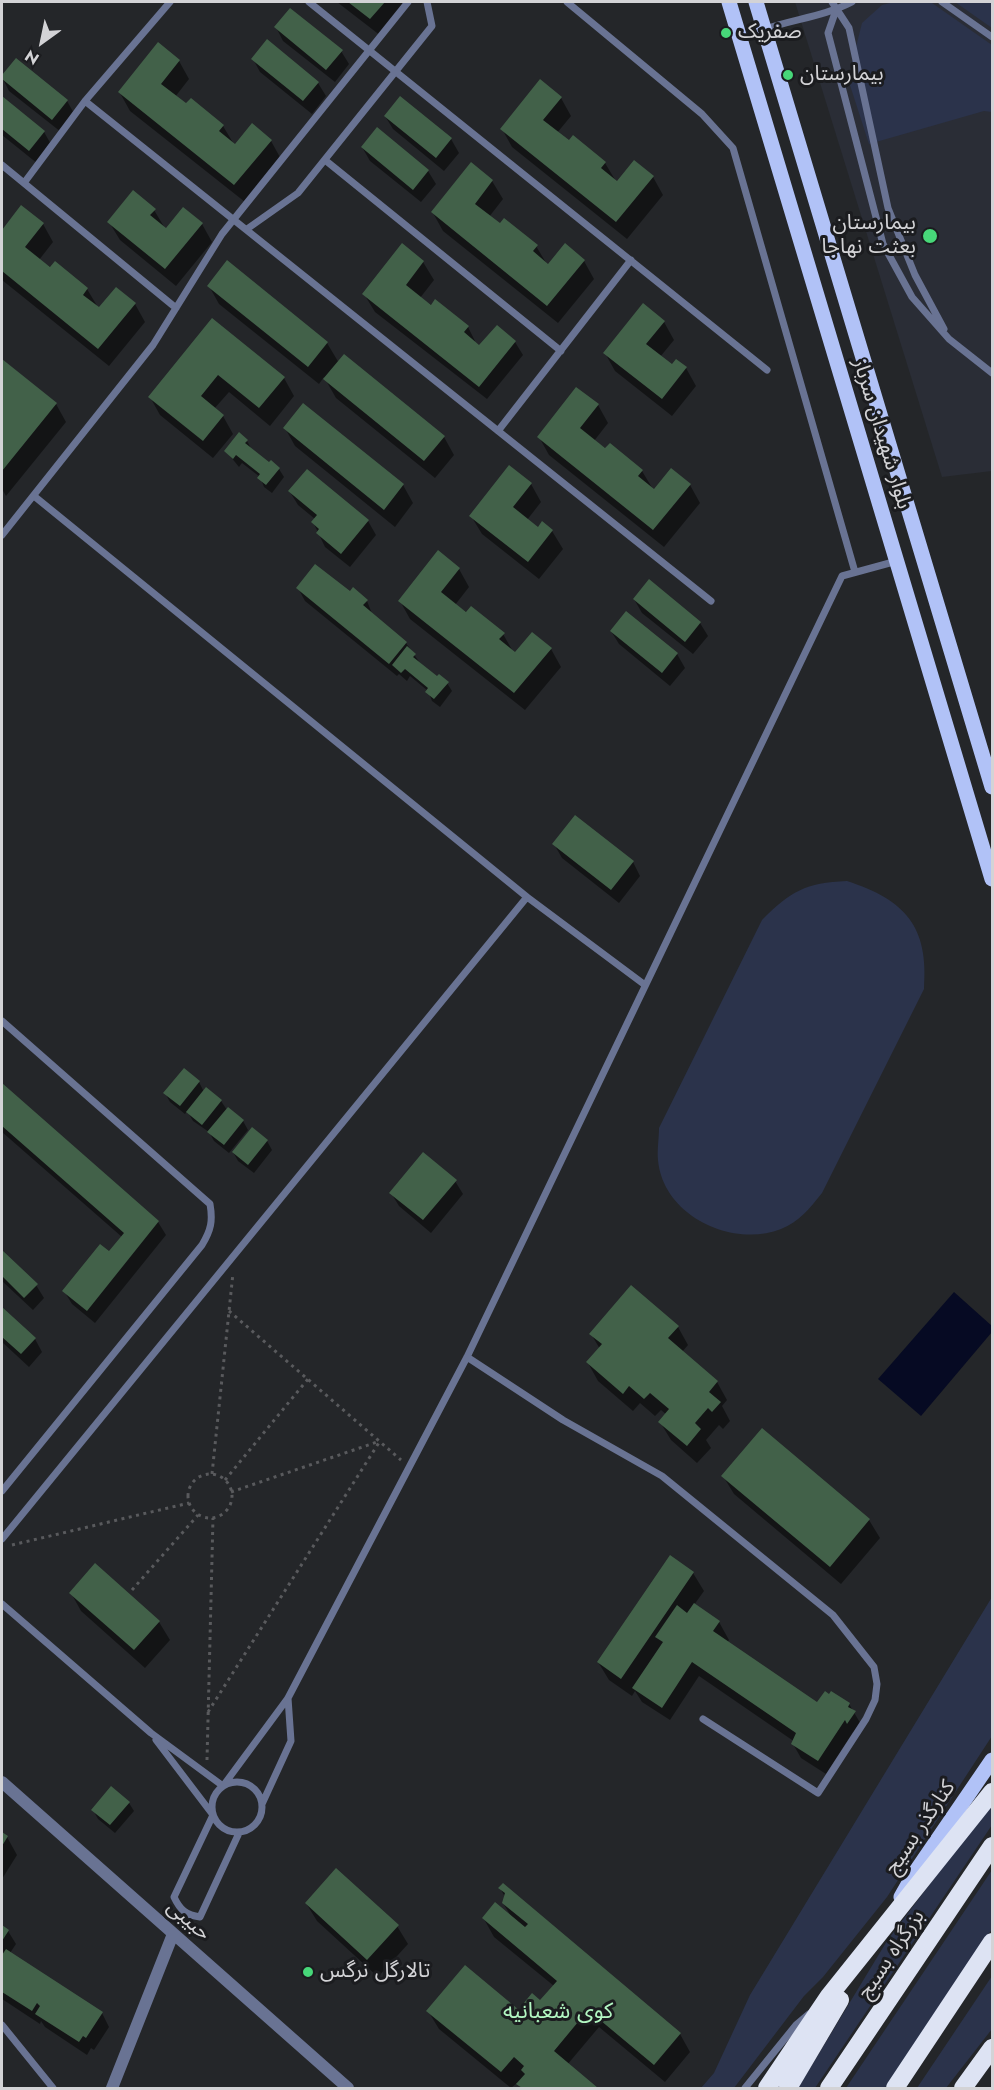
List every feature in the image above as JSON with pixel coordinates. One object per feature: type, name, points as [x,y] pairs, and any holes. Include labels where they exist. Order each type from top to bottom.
[{"type":"highway","points":[[767,2088],[829,1996],[993,1792]]},
{"type":"highway","name":"بزرگراه بسیج","points":[[829,2088],[993,1846]]},
{"type":"highway","points":[[788,2088],[888,1922]]},
{"type":"highway","points":[[895,2088],[993,1942]]},
{"type":"highway","points":[[963,2088],[993,2048]]},
{"type":"highway","points":[[972,2088],[993,2066]]},
{"type":"main road","name":"بلوار شهیدان سرباز","points":[[729,2],[993,879]]},
{"type":"main road","name":"بلوار شهیدان سرباز","points":[[756,2],[993,787]]},
{"type":"main road","name":"کنارگذر بسیج","points":[[888,1922],[914,1874],[993,1760]]},
{"type":"street","name":"حبیبی","points":[[2,1782],[348,2088]]},
{"type":"street","points":[[112,2088],[173,1934]]},
{"type":"lane","points":[[24,183],[86,101],[170,2]]},
{"type":"lane","points":[[309,2],[767,370]]},
{"type":"lane","points":[[2,535],[153,345],[234,219],[408,2]]},
{"type":"lane","points":[[247,229],[298,193],[432,26],[427,2]]},
{"type":"lane","points":[[567,2],[702,114],[733,148],[855,572]]},
{"type":"lane","points":[[832,2],[849,28],[888,208],[915,275],[949,339]]},
{"type":"lane","points":[[765,29],[792,19],[836,10],[852,2]]},
{"type":"lane","points":[[942,2],[993,37]]},
{"type":"lane","points":[[836,10],[828,33],[883,244],[912,297],[949,339],[993,373]]},
{"type":"lane","points":[[86,101],[711,601]]},
{"type":"lane","points":[[325,160],[561,351]]},
{"type":"lane","points":[[2,165],[176,308]]},
{"type":"lane","points":[[498,431],[631,260]]},
{"type":"lane","points":[[34,496],[527,897],[645,986]]},
{"type":"lane","points":[[288,1698],[291,1741],[262,1804],[262,1812],[254,1826],[239,1833],[200,1917],[189,1916],[178,1908],[174,1897],[213,1815],[213,1798],[288,1698],[467,1357],[842,576],[897,561]]},
{"type":"lane","points":[[2,1539],[527,897]]},
{"type":"lane","points":[[2,1022],[210,1204],[213,1218],[210,1231],[202,1245],[2,1491]]},
{"type":"lane","points":[[467,1357],[562,1419],[662,1476],[833,1615],[874,1667],[877,1684],[875,1700],[866,1719],[818,1793],[703,1719]]},
{"type":"lane","points":[[2,1604],[151,1733],[224,1786]]},
{"type":"lane","points":[[151,1733],[223,1828],[239,1833]]},
{"type":"lane","points":[[224,1786],[231,1782],[248,1784],[255,1789],[262,1804]]},
{"type":"lane","points":[[745,2088],[796,2025],[829,1996]]},
{"type":"lane","points":[[2,2025],[53,2088]]},
{"type":"path","points":[[212,1474],[235,1254]]},
{"type":"path","points":[[229,1311],[409,1467]]},
{"type":"path","points":[[225,1480],[308,1379]]},
{"type":"path","points":[[231,1492],[380,1441]]},
{"type":"path","points":[[208,1712],[380,1441]]},
{"type":"path","points":[[212,1474],[225,1480],[231,1492],[229,1506],[225,1512],[213,1518],[198,1515],[189,1503],[188,1496],[192,1482],[198,1477],[212,1474]]},
{"type":"path","points":[[2,1547],[189,1503]]},
{"type":"path","points":[[132,1590],[198,1515]]},
{"type":"path","points":[[206,1773],[213,1518]]},
{"type":"shaded area","name":"بیمارستان بعثت نهاجا","points":[[795,2],[992,2],[992,471],[942,477]]},
{"type":"shaded area","points":[[894,2],[932,3],[992,45],[992,112],[984,111],[869,144],[848,79],[862,23],[882,5]]},
{"type":"shaded area","points":[[955,2],[992,2],[992,28]]},
{"type":"shaded area","points":[[847,881],[884,897],[909,918],[922,948],[925,967],[924,989],[822,1193],[813,1204],[787,1226],[762,1234],[742,1234],[703,1223],[672,1197],[663,1180],[658,1160],[659,1128],[762,920],[800,890],[820,884]]},
{"type":"shaded area","points":[[954,1292],[992,1326],[992,1332],[921,1416],[878,1379]]},
{"type":"shaded area","points":[[992,1597],[992,1736],[887,1897],[823,1977],[804,1996],[734,2088],[701,2088],[714,2073],[750,1995]]},
{"type":"shaded area","points":[[992,1801],[992,1825],[815,2088],[798,2088],[887,1941]]},
{"type":"shaded area","points":[[992,1870],[992,1929],[885,2088],[846,2088]]},
{"type":"shaded area","points":[[992,1976],[992,2029],[946,2088],[917,2088]]},
{"type":"building","points":[[348,2],[385,2],[370,19]]},
{"type":"building","points":[[290,8],[343,50],[326,70],[274,27]]},
{"type":"building","points":[[267,39],[319,82],[303,101],[251,59]]},
{"type":"building","points":[[158,42],[180,60],[161,84],[186,103],[191,98],[224,125],[219,131],[235,144],[252,123],[272,140],[234,185],[118,92]]},
{"type":"building","points":[[16,58],[68,100],[52,120],[2,79],[2,75]]},
{"type":"building","points":[[540,79],[562,97],[543,120],[569,140],[573,135],[606,162],[601,168],[617,181],[634,160],[654,176],[616,222],[500,129]]},
{"type":"building","points":[[2,96],[45,131],[29,151],[2,129]]},
{"type":"building","points":[[400,96],[452,138],[436,158],[384,116]]},
{"type":"building","points":[[377,127],[429,170],[413,190],[361,147]]},
{"type":"building","points":[[471,162],[493,180],[475,204],[500,223],[504,218],[538,245],[533,251],[548,264],[565,243],[585,260],[547,306],[431,212]]},
{"type":"building","points":[[133,190],[156,209],[150,215],[166,228],[183,207],[203,223],[165,269],[107,222]]},
{"type":"building","points":[[21,205],[44,223],[25,247],[50,267],[55,261],[88,288],[83,295],[99,307],[116,287],[136,303],[98,349],[2,271],[2,230]]},
{"type":"building","points":[[402,243],[424,261],[406,285],[431,305],[435,299],[469,326],[464,332],[479,345],[497,325],[516,341],[479,387],[362,294]]},
{"type":"building","points":[[227,260],[328,342],[308,367],[207,286]]},
{"type":"building","points":[[643,303],[665,321],[646,344],[672,364],[676,359],[687,367],[662,399],[603,353]]},
{"type":"building","points":[[212,318],[285,377],[259,408],[218,375],[201,396],[224,415],[203,441],[148,397]]},
{"type":"building","points":[[344,354],[445,436],[424,461],[323,379]]},
{"type":"building","points":[[2,359],[57,403],[2,471]]},
{"type":"building","points":[[576,387],[599,404],[580,428],[605,448],[610,443],[643,470],[638,476],[654,489],[671,468],[691,484],[653,530],[537,437]]},
{"type":"building","points":[[303,403],[404,484],[384,510],[283,428]]},
{"type":"building","points":[[239,432],[248,440],[245,443],[280,468],[266,485],[257,478],[260,474],[236,455],[233,459],[224,451]]},
{"type":"building","points":[[509,465],[532,483],[513,507],[538,527],[542,521],[553,530],[528,562],[469,516]]},
{"type":"building","points":[[307,469],[369,520],[341,554],[316,533],[319,529],[311,522],[317,515],[288,491]]},
{"type":"building","points":[[438,550],[460,568],[441,592],[466,612],[471,606],[505,633],[499,639],[515,652],[532,632],[552,648],[514,693],[398,601]]},
{"type":"building","points":[[315,564],[350,591],[353,587],[368,600],[363,605],[407,642],[389,664],[296,588]]},
{"type":"building","points":[[649,579],[701,622],[685,642],[633,599]]},
{"type":"building","points":[[626,611],[678,653],[662,673],[610,631]]},
{"type":"building","points":[[407,646],[416,654],[413,657],[437,676],[439,674],[449,682],[434,699],[425,692],[428,688],[405,669],[401,673],[392,665]]},
{"type":"building","points":[[575,815],[634,861],[611,890],[552,844]]},
{"type":"building","points":[[184,1068],[200,1081],[180,1106],[163,1093]]},
{"type":"building","points":[[2,1083],[159,1221],[87,1311],[62,1291],[100,1244],[109,1251],[124,1233],[2,1126]]},
{"type":"building","points":[[206,1087],[222,1100],[202,1125],[186,1112]]},
{"type":"building","points":[[228,1107],[244,1120],[224,1145],[207,1132]]},
{"type":"building","points":[[252,1127],[268,1140],[248,1165],[232,1152]]},
{"type":"building","points":[[423,1152],[457,1180],[423,1220],[389,1193]]},
{"type":"building","points":[[2,1250],[38,1284],[24,1298],[2,1276]]},
{"type":"building","points":[[631,1285],[679,1326],[668,1338],[718,1381],[709,1392],[721,1402],[712,1412],[708,1408],[695,1423],[701,1429],[687,1446],[658,1422],[669,1409],[650,1393],[644,1399],[629,1386],[623,1394],[586,1362],[602,1344],[589,1334]]},
{"type":"building","points":[[2,1307],[36,1338],[21,1354],[2,1337]]},
{"type":"building","points":[[762,1428],[870,1519],[830,1567],[721,1476]]},
{"type":"building","points":[[670,1555],[694,1572],[621,1679],[597,1662]]},
{"type":"building","points":[[95,1563],[160,1621],[134,1650],[69,1593]]},
{"type":"building","points":[[694,1603],[720,1621],[713,1631],[817,1702],[825,1691],[829,1694],[831,1691],[850,1703],[848,1707],[856,1711],[847,1724],[845,1720],[818,1761],[791,1744],[796,1733],[692,1662],[662,1708],[632,1688],[663,1642],[655,1637],[677,1605],[687,1613]]},
{"type":"building","points":[[111,1786],[130,1802],[110,1825],[91,1810]]},
{"type":"building","points":[[2,1832],[8,1836],[2,1846]]},
{"type":"building","points":[[336,1868],[399,1925],[367,1960],[305,1903]]},
{"type":"building","points":[[503,1883],[681,2033],[654,2065],[588,2010],[554,2051],[598,2088],[522,2088],[516,2084],[525,2074],[521,2070],[524,2066],[514,2057],[501,2072],[426,2011],[465,1965],[525,2015],[530,2009],[523,2004],[532,1993],[540,2000],[557,1981],[482,1918],[495,1902],[525,1927],[528,1924],[502,1903],[505,1893],[498,1888]]},
{"type":"building","points":[[2,1925],[9,1930],[2,1941]]},
{"type":"building","points":[[6,1949],[103,2012],[86,2038],[83,2036],[79,2042],[35,2014],[40,2006],[37,2003],[32,2011],[2,1992],[2,1955]]},
{"type":"place","name":"صفریک","points":[[726,33]]},
{"type":"place","name":"بیمارستان","points":[[788,75]]},
{"type":"place","name":"بیمارستان بعثت نهاجا","points":[[930,236]]},
{"type":"place","name":"تالارگل نرگس","points":[[308,1972]]},
{"type":"district","name":"کوی شعبانیه","points":[[558,2013]]}]
